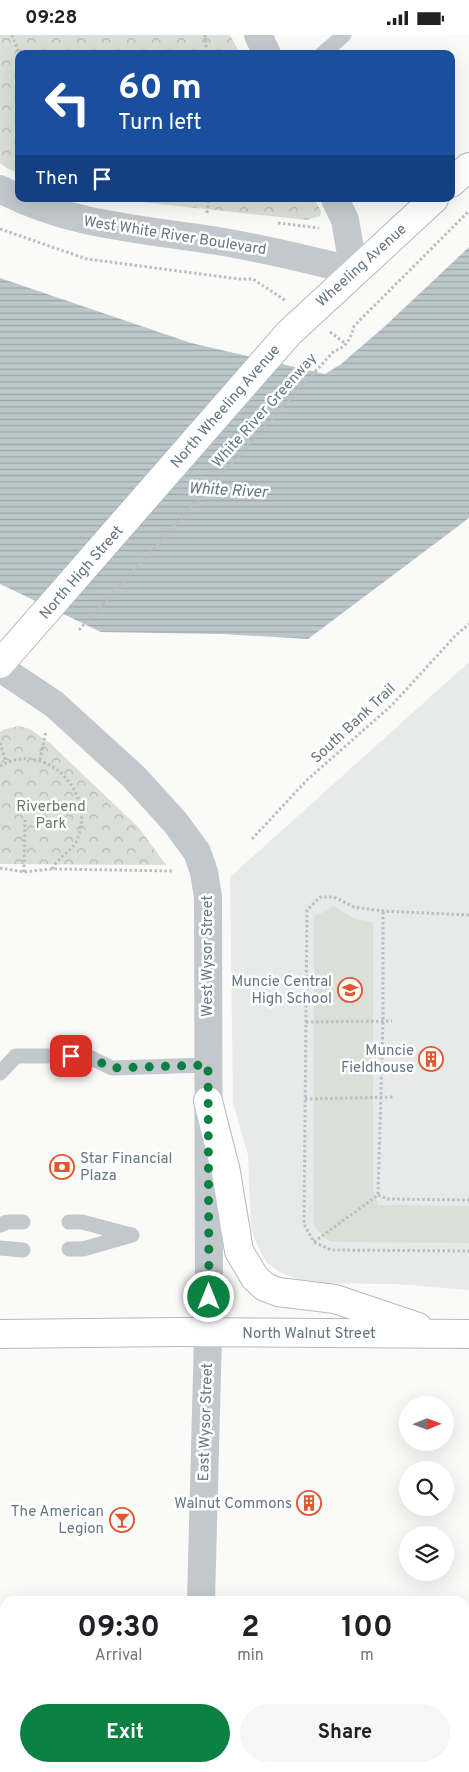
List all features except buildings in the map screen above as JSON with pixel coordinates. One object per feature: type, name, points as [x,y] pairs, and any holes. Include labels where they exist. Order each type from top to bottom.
[{"type":"main road","points":[[455,179],[469,167]]},
{"type":"main road","name":"Wheeling Avenue","points":[[289,333],[431,202]]},
{"type":"main road","name":"North Wheeling Avenue","points":[[162,479],[289,333]]},
{"type":"main road","name":"North High Street","points":[[0,666],[162,479]]},
{"type":"main road","points":[[208,1101],[226,1172],[239,1251],[255,1278],[265,1287],[278,1292],[335,1299],[441,1335]]},
{"type":"main road","name":"North Walnut Street","points":[[0,1334],[469,1334]]},
{"type":"street","points":[[258,35],[265,50]]},
{"type":"street","name":"West White River Boulevard","points":[[0,189],[15,196]]},
{"type":"street","name":"West White River Boulevard","points":[[27,202],[46,211],[79,219],[122,228],[287,253],[354,271]]},
{"type":"street","points":[[336,202],[345,220],[354,271]]},
{"type":"street","name":"West Wysor Street","points":[[0,666],[54,705],[134,777],[176,822],[197,852],[204,872],[208,897],[208,1334]]},
{"type":"street","name":"East Wysor Street","points":[[200,1596],[208,1334]]},
{"type":"lane","points":[[327,50],[344,35]]},
{"type":"lane","points":[[0,1073],[16,1056],[87,1056],[112,1068],[208,1065]]},
{"type":"lane","points":[[0,1225],[23,1222]]},
{"type":"lane","points":[[70,1222],[82,1222],[132,1235],[82,1249],[70,1249]]},
{"type":"lane","points":[[0,1248],[23,1249]]},
{"type":"path","points":[[12,35],[18,50]]},
{"type":"path","points":[[206,35],[207,50]]},
{"type":"path","name":"White River Greenway","points":[[79,630],[334,351],[341,349],[351,338],[354,326],[469,211]]},
{"type":"path","points":[[0,229],[86,259],[239,279],[253,279]]},
{"type":"path","name":"South Bank Trail","points":[[252,839],[307,780],[392,705],[456,635],[469,624]]},
{"type":"path","points":[[40,760],[46,731]]},
{"type":"path","points":[[0,743],[6,762]]},
{"type":"path","points":[[0,766],[6,762],[40,760],[56,768],[70,781],[78,796],[80,826],[77,840],[52,869]]},
{"type":"path","points":[[24,872],[25,820]]},
{"type":"path","points":[[0,868],[24,872],[52,869],[173,871]]},
{"type":"path","points":[[469,915],[383,911],[354,907],[334,897],[320,897],[307,910],[304,1224],[314,1242],[331,1250],[469,1251]]},
{"type":"path","points":[[378,1195],[383,1022],[383,911]]},
{"type":"path","points":[[306,1022],[392,1021]]},
{"type":"path","points":[[305,1099],[394,1097]]},
{"type":"path","points":[[378,1195],[388,1199],[469,1200]]},
{"type":"path","points":[[314,1242],[378,1195]]},
{"type":"shaded area","name":"Muncie Central High School","points":[[469,662],[469,1290],[394,1284],[307,1283],[278,1271],[267,1263],[257,1245],[251,1228],[248,1155],[233,1103],[230,877]]},
{"type":"green space","points":[[0,35],[230,35],[238,50],[15,50],[15,172],[0,163]]},
{"type":"green space","points":[[141,202],[316,202],[321,211],[320,216],[307,220]]},
{"type":"green space","name":"Riverbend Park","points":[[19,726],[30,729],[51,744],[139,828],[166,865],[0,864],[0,732]]},
{"type":"green space","points":[[334,906],[354,919],[373,922],[373,1190],[378,1205],[469,1206],[469,1243],[334,1242],[327,1240],[314,1226],[314,917]]},
{"type":"water","name":"White River","points":[[469,247],[469,518],[308,639],[222,634],[101,632],[0,584],[0,278],[191,343],[325,374],[341,364],[384,327]]},
{"type":"place","name":"Muncie Central High School","points":[[350,990]]},
{"type":"place","name":"Muncie Fieldhouse","points":[[431,1059]]},
{"type":"place","name":"Star Financial Plaza","points":[[62,1167]]},
{"type":"place","name":"Walnut Commons","points":[[309,1503]]},
{"type":"place","name":"The American Legion","points":[[122,1520]]},
{"type":"route","points":[[71,1056],[87,1056],[112,1068],[208,1065],[209,1297]]}]
